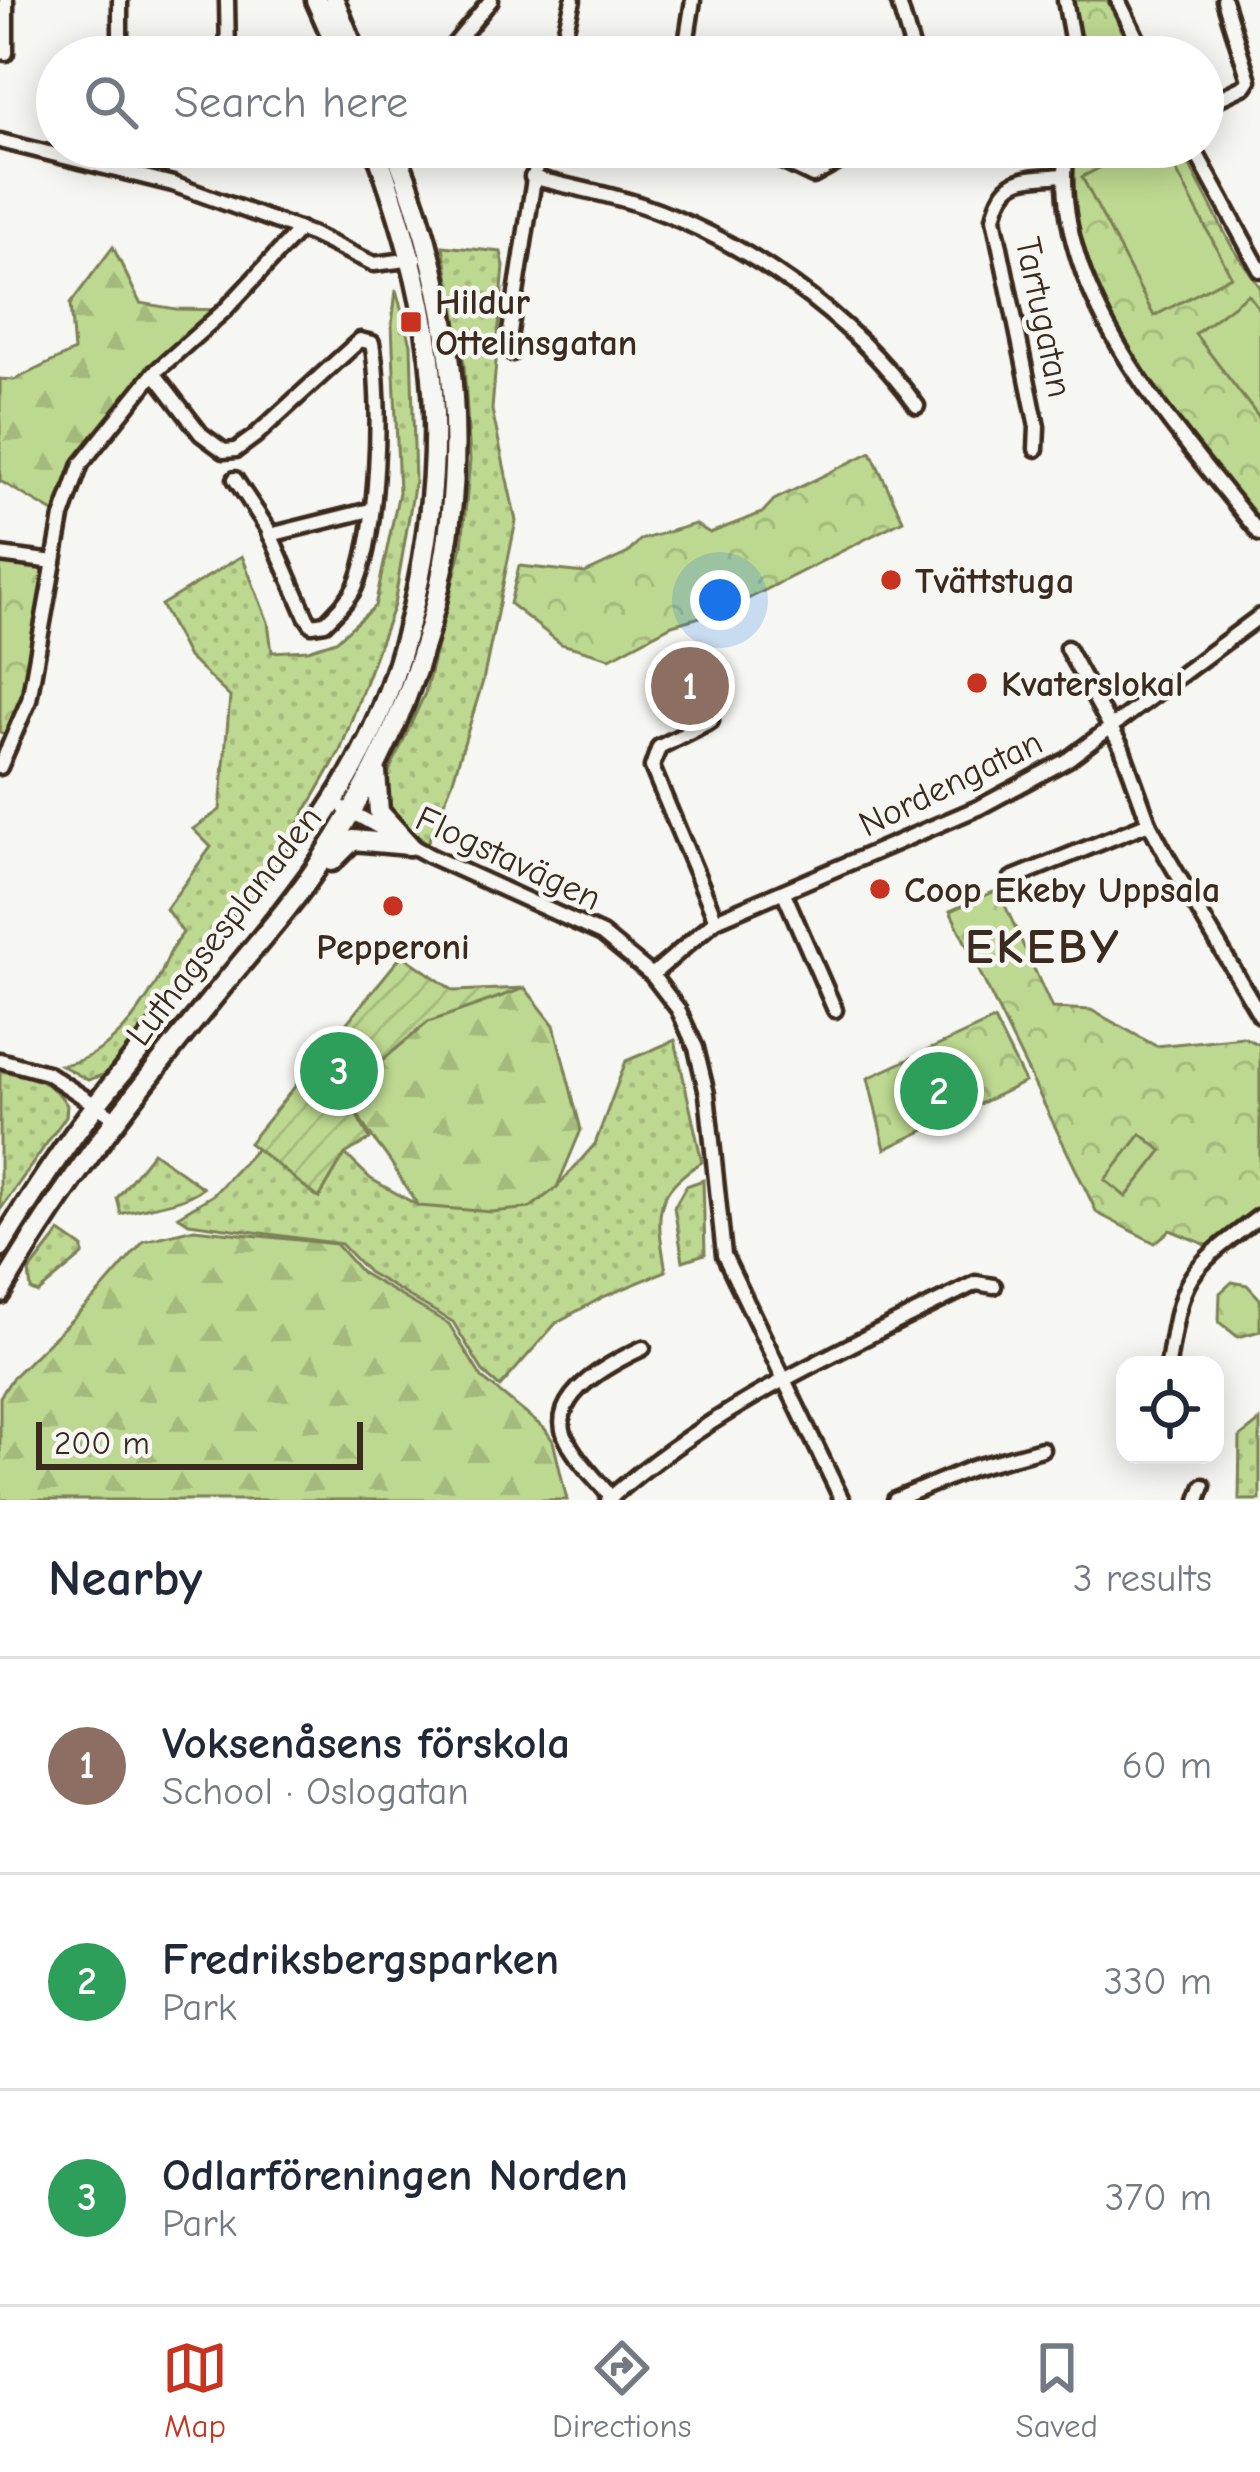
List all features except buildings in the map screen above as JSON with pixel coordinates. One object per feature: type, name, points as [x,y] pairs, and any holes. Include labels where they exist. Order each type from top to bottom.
[{"type":"main road","points":[[316,0],[332,36]]},
{"type":"main road","points":[[334,0],[349,36]]},
{"type":"main road","name":"Luthagsesplanaden","points":[[0,1293],[115,1118],[317,867],[400,721],[424,651],[443,574],[451,515],[457,453],[454,386],[446,321],[384,168]]},
{"type":"main road","name":"Luthagsesplanaden","points":[[0,1247],[96,1105],[272,888],[333,801],[384,701],[420,568],[434,452],[420,257],[399,168]]},
{"type":"main road","points":[[376,768],[379,812],[409,845]]},
{"type":"main road","points":[[252,948],[279,925],[353,840],[409,845]]},
{"type":"street","points":[[6,0],[6,53]]},
{"type":"street","points":[[120,0],[120,36]]},
{"type":"street","points":[[227,0],[228,36]]},
{"type":"street","points":[[461,36],[491,0]]},
{"type":"street","points":[[565,36],[573,0]]},
{"type":"street","points":[[687,36],[693,0]]},
{"type":"street","points":[[898,0],[909,36]]},
{"type":"street","points":[[1065,0],[1071,36]]},
{"type":"street","points":[[1118,0],[1136,36]]},
{"type":"street","points":[[1224,0],[1249,80],[1224,96]]},
{"type":"street","points":[[1244,56],[1260,48]]},
{"type":"street","points":[[0,141],[36,150]]},
{"type":"street","points":[[108,168],[172,184],[300,229],[374,264],[420,257]]},
{"type":"street","points":[[512,352],[508,345],[534,168]]},
{"type":"street","points":[[796,168],[813,176],[828,168]]},
{"type":"street","points":[[1064,168],[1084,270],[1120,348],[1163,413],[1260,534]]},
{"type":"street","points":[[1204,168],[1260,270]]},
{"type":"street","name":"Tartugatan","points":[[1036,449],[1037,427],[994,218],[997,203],[1015,181],[1063,175]]},
{"type":"street","points":[[532,177],[637,204],[690,224],[747,256],[801,292],[860,341],[916,406]]},
{"type":"street","points":[[0,767],[29,700],[67,496],[81,464],[154,373],[225,310],[300,229]]},
{"type":"street","points":[[154,373],[201,434],[224,452],[236,450],[255,436],[360,340],[372,343],[377,406],[362,564],[353,590],[325,623],[318,626],[306,616],[270,535],[235,479]]},
{"type":"street","points":[[270,535],[370,510]]},
{"type":"street","points":[[0,555],[54,562]]},
{"type":"street","name":"Nordengatan","points":[[652,975],[716,920],[1019,788],[1113,729],[1260,616]]},
{"type":"street","points":[[1067,648],[1113,729],[1149,823],[1260,1015]]},
{"type":"street","points":[[711,721],[659,747],[652,766],[716,920]]},
{"type":"street","points":[[0,732],[14,740]]},
{"type":"street","name":"Flogstavägen","points":[[333,801],[409,845],[602,934],[652,975],[678,1009],[696,1048],[707,1094],[724,1255],[842,1500]]},
{"type":"street","points":[[1011,879],[1149,823]]},
{"type":"street","points":[[784,893],[836,1010]]},
{"type":"street","points":[[0,1060],[47,1073],[115,1118]]},
{"type":"street","points":[[1170,1356],[1178,1306],[1191,1272],[1260,1216]]},
{"type":"street","points":[[643,1348],[602,1370],[570,1400],[562,1415],[563,1431],[573,1450],[607,1496],[709,1424],[784,1381],[976,1283],[994,1286]]},
{"type":"street","points":[[895,1500],[972,1468],[1042,1449]]},
{"type":"green space","points":[[1072,0],[1107,0],[1125,36],[1077,36]]},
{"type":"green space","points":[[1074,168],[1191,168],[1231,245],[1260,287],[1260,523],[1180,422],[1112,316],[1081,236]]},
{"type":"green space","points":[[1099,168],[1175,168],[1231,276],[1154,316],[1082,177]]},
{"type":"green space","points":[[443,246],[501,252],[504,266],[492,410],[516,521],[483,681],[452,783],[427,844],[389,811],[383,785],[425,693],[462,546],[470,460],[464,364]]},
{"type":"green space","points":[[113,247],[140,303],[225,310],[154,373],[100,438],[62,517],[0,481],[0,379],[14,380],[74,351],[70,304]]},
{"type":"green space","points":[[396,290],[411,344],[415,481],[394,605],[340,751],[284,849],[106,1074],[88,1080],[61,1065],[105,1046],[129,1023],[157,982],[183,933],[166,909],[211,847],[193,829],[220,810],[230,697],[188,657],[161,605],[242,556],[268,622],[272,652],[308,650],[336,641],[375,606],[399,492],[392,324]]},
{"type":"green space","points":[[1248,294],[1260,310],[1260,419],[1195,334]]},
{"type":"green space","points":[[871,452],[903,520],[728,609],[672,625],[610,658],[561,644],[510,604],[519,566],[585,573],[628,553],[640,540],[695,524],[710,533],[762,513],[774,500]]},
{"type":"green space","points":[[0,555],[48,561],[23,697],[8,737],[0,732]]},
{"type":"green space","points":[[998,890],[1052,1008],[1091,1010],[1156,1046],[1243,1037],[1260,1045],[1260,1205],[1209,1246],[1170,1230],[1155,1243],[1097,1213],[950,911]]},
{"type":"green space","points":[[402,955],[454,991],[525,988],[428,1022],[350,1087],[356,1114],[370,1139],[345,1154],[319,1198],[249,1143]]},
{"type":"green space","points":[[525,988],[554,1025],[581,1130],[557,1187],[530,1208],[492,1212],[419,1206],[362,1123],[350,1088],[428,1022]]},
{"type":"green space","points":[[994,1020],[1025,1082],[885,1149],[868,1078]]},
{"type":"green space","points":[[675,1040],[702,1162],[673,1185],[661,1208],[666,1271],[557,1322],[500,1387],[484,1373],[453,1322],[368,1272],[341,1244],[189,1223],[178,1216],[213,1195],[257,1148],[319,1198],[345,1154],[371,1179],[419,1206],[557,1187],[595,1144],[626,1061]]},
{"type":"green space","points":[[0,1071],[46,1084],[67,1105],[66,1116],[0,1210]]},
{"type":"green space","points":[[1141,1134],[1162,1151],[1126,1197],[1105,1180]]},
{"type":"green space","points":[[153,1152],[203,1188],[173,1202],[121,1214],[117,1198]]},
{"type":"green space","points":[[703,1180],[705,1254],[683,1261],[674,1207],[686,1186]]},
{"type":"green space","points":[[194,1229],[336,1244],[362,1273],[449,1324],[482,1378],[545,1429],[553,1441],[567,1500],[0,1500],[0,1397],[13,1377],[97,1295],[144,1241]]},
{"type":"green space","points":[[60,1232],[83,1248],[83,1255],[38,1293],[31,1290],[29,1272]]},
{"type":"green space","points":[[1232,1282],[1247,1285],[1260,1299],[1260,1331],[1238,1337],[1219,1322],[1220,1293]]},
{"type":"green space","points":[[1260,1421],[1260,1500],[1239,1500],[1240,1437]]},
{"type":"place","name":"Hildur Ottelinsgatan","points":[[411,322]]},
{"type":"place","name":"Tvättstuga","points":[[891,580]]},
{"type":"place","name":"Kvaterslokal","points":[[977,683]]},
{"type":"place","name":"Voksenåsens förskola","points":[[690,686]]},
{"type":"place","name":"Coop Ekeby Uppsala","points":[[880,889]]},
{"type":"place","name":"Pepperoni","points":[[393,906]]},
{"type":"place","name":"Odlarföreningen Norden","points":[[339,1071]]},
{"type":"place","name":"Fredriksbergsparken","points":[[939,1091]]},
{"type":"district","name":"EKEBY","points":[[1043,946]]}]
